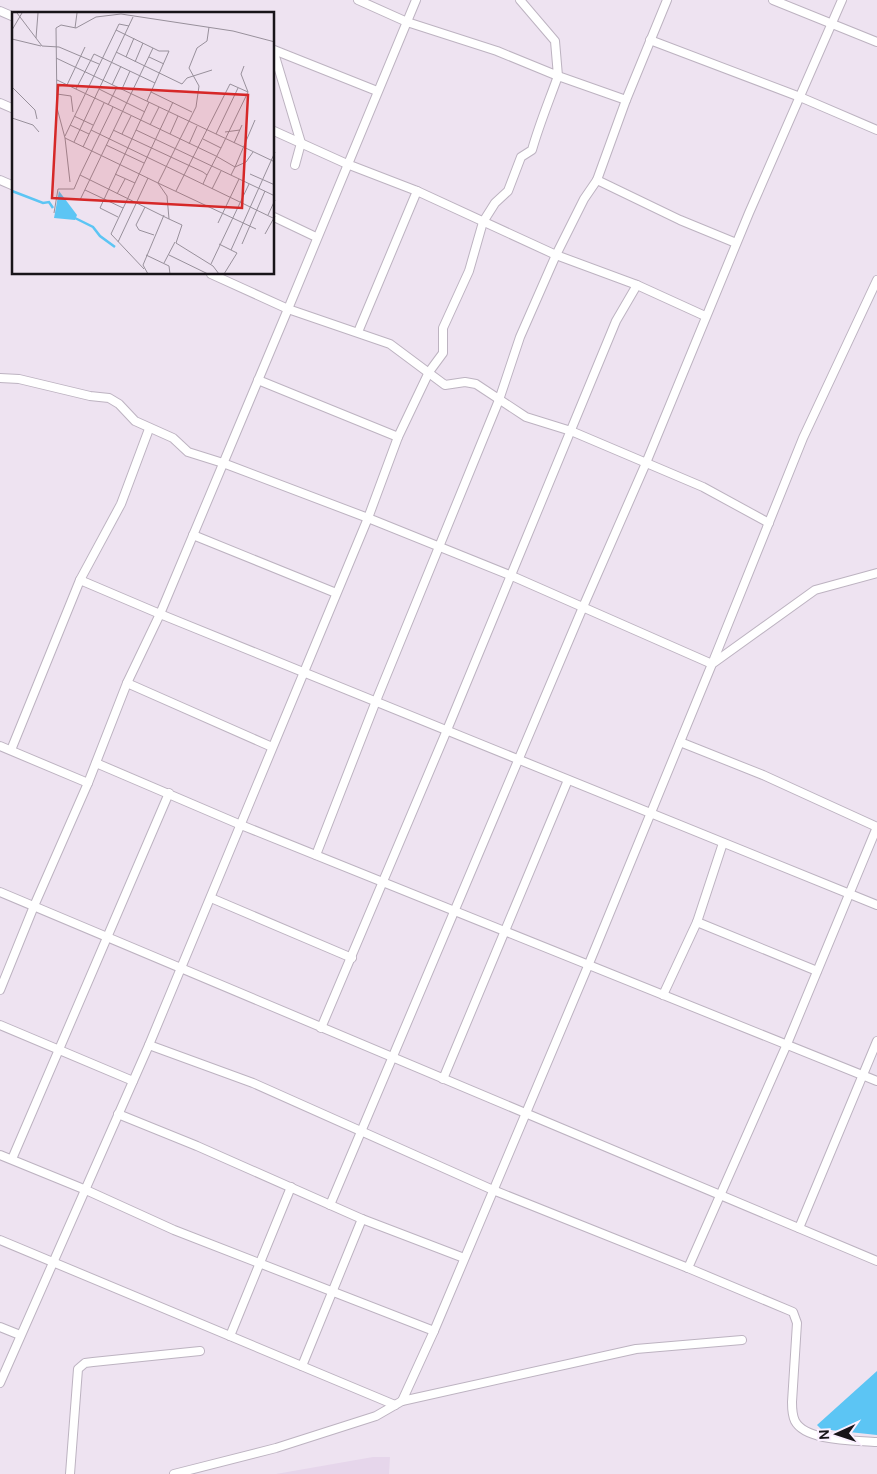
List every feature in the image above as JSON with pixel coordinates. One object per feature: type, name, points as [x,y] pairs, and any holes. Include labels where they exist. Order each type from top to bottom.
[{"type":"street","points":[[358,0],[407,22],[497,51],[558,76],[626,100]]},
{"type":"street","points":[[0,990],[2,981],[88,783],[127,683],[160,614],[416,0]]},
{"type":"street","points":[[0,1383],[20,1335],[55,1262],[211,898],[303,671],[368,518],[398,437],[429,372],[443,353],[442,328],[469,271],[483,222],[496,203],[508,191],[522,157],[532,150],[540,120],[547,109],[558,76],[555,41],[520,0]]},
{"type":"street","points":[[316,855],[376,701],[499,400],[520,337],[556,255],[584,199],[597,180],[626,100],[667,0]]},
{"type":"street","points":[[773,0],[877,42]]},
{"type":"street","points":[[330,1205],[518,759],[646,463],[736,243],[842,0]]},
{"type":"street","points":[[0,11],[12,16]]},
{"type":"street","points":[[650,40],[800,97],[877,130]]},
{"type":"street","points":[[275,51],[377,91]]},
{"type":"street","points":[[275,54],[301,143],[295,165]]},
{"type":"street","points":[[0,103],[12,108]]},
{"type":"street","points":[[275,131],[347,164],[417,191],[556,255],[637,285],[705,316]]},
{"type":"street","points":[[0,180],[12,185]]},
{"type":"street","points":[[597,180],[680,220],[736,243]]},
{"type":"street","points":[[358,332],[417,191]]},
{"type":"street","points":[[275,217],[316,237]]},
{"type":"street","points":[[214,275],[288,309],[390,344],[445,385],[465,382],[476,384],[526,417],[571,431],[703,487],[769,523]]},
{"type":"street","points":[[398,1403],[434,1331],[652,814],[804,438],[877,280]]},
{"type":"street","points":[[321,1028],[512,576],[616,321],[637,285]]},
{"type":"street","points":[[0,378],[19,379],[90,396],[109,398],[119,404],[135,421],[173,438],[188,452],[223,463],[368,518],[512,576],[712,664]]},
{"type":"street","points":[[258,380],[398,437]]},
{"type":"street","points":[[11,750],[80,580],[121,504],[150,429]]},
{"type":"street","points":[[193,535],[336,593]]},
{"type":"street","points":[[712,664],[815,590],[877,573]]},
{"type":"street","points":[[80,580],[877,905]]},
{"type":"street","points":[[127,683],[272,747]]},
{"type":"street","points":[[680,742],[763,775],[877,827],[786,1044],[688,1268]]},
{"type":"street","points":[[0,746],[88,783]]},
{"type":"street","points":[[96,762],[316,855],[877,1081]]},
{"type":"street","points":[[443,1079],[568,780]]},
{"type":"street","points":[[12,1160],[169,793]]},
{"type":"street","points":[[663,995],[697,922],[723,843]]},
{"type":"street","points":[[0,892],[877,1261]]},
{"type":"street","points":[[211,898],[352,958]]},
{"type":"street","points":[[697,922],[817,971]]},
{"type":"street","points":[[0,1025],[61,1049],[133,1081]]},
{"type":"street","points":[[799,1228],[877,1041]]},
{"type":"street","points":[[149,1045],[253,1083],[493,1190],[793,1312],[797,1323],[792,1407],[795,1421],[804,1430],[822,1437],[877,1442]]},
{"type":"street","points":[[118,1114],[362,1219],[464,1258]]},
{"type":"street","points":[[0,1154],[174,1230],[434,1331]]},
{"type":"street","points":[[230,1336],[291,1187]]},
{"type":"street","points":[[302,1366],[362,1219]]},
{"type":"street","points":[[0,1240],[302,1366],[398,1403]]},
{"type":"street","points":[[0,1327],[20,1335]]},
{"type":"street","points":[[174,1474],[276,1448],[376,1416],[398,1403],[636,1349],[742,1340]]},
{"type":"street","points":[[70,1474],[78,1370],[85,1363],[200,1351]]},
{"type":"shaded area","points":[[373,1457],[390,1457],[389,1474],[276,1474]]},
{"type":"water","points":[[877,1371],[877,1435],[821,1429],[817,1425]]}]
